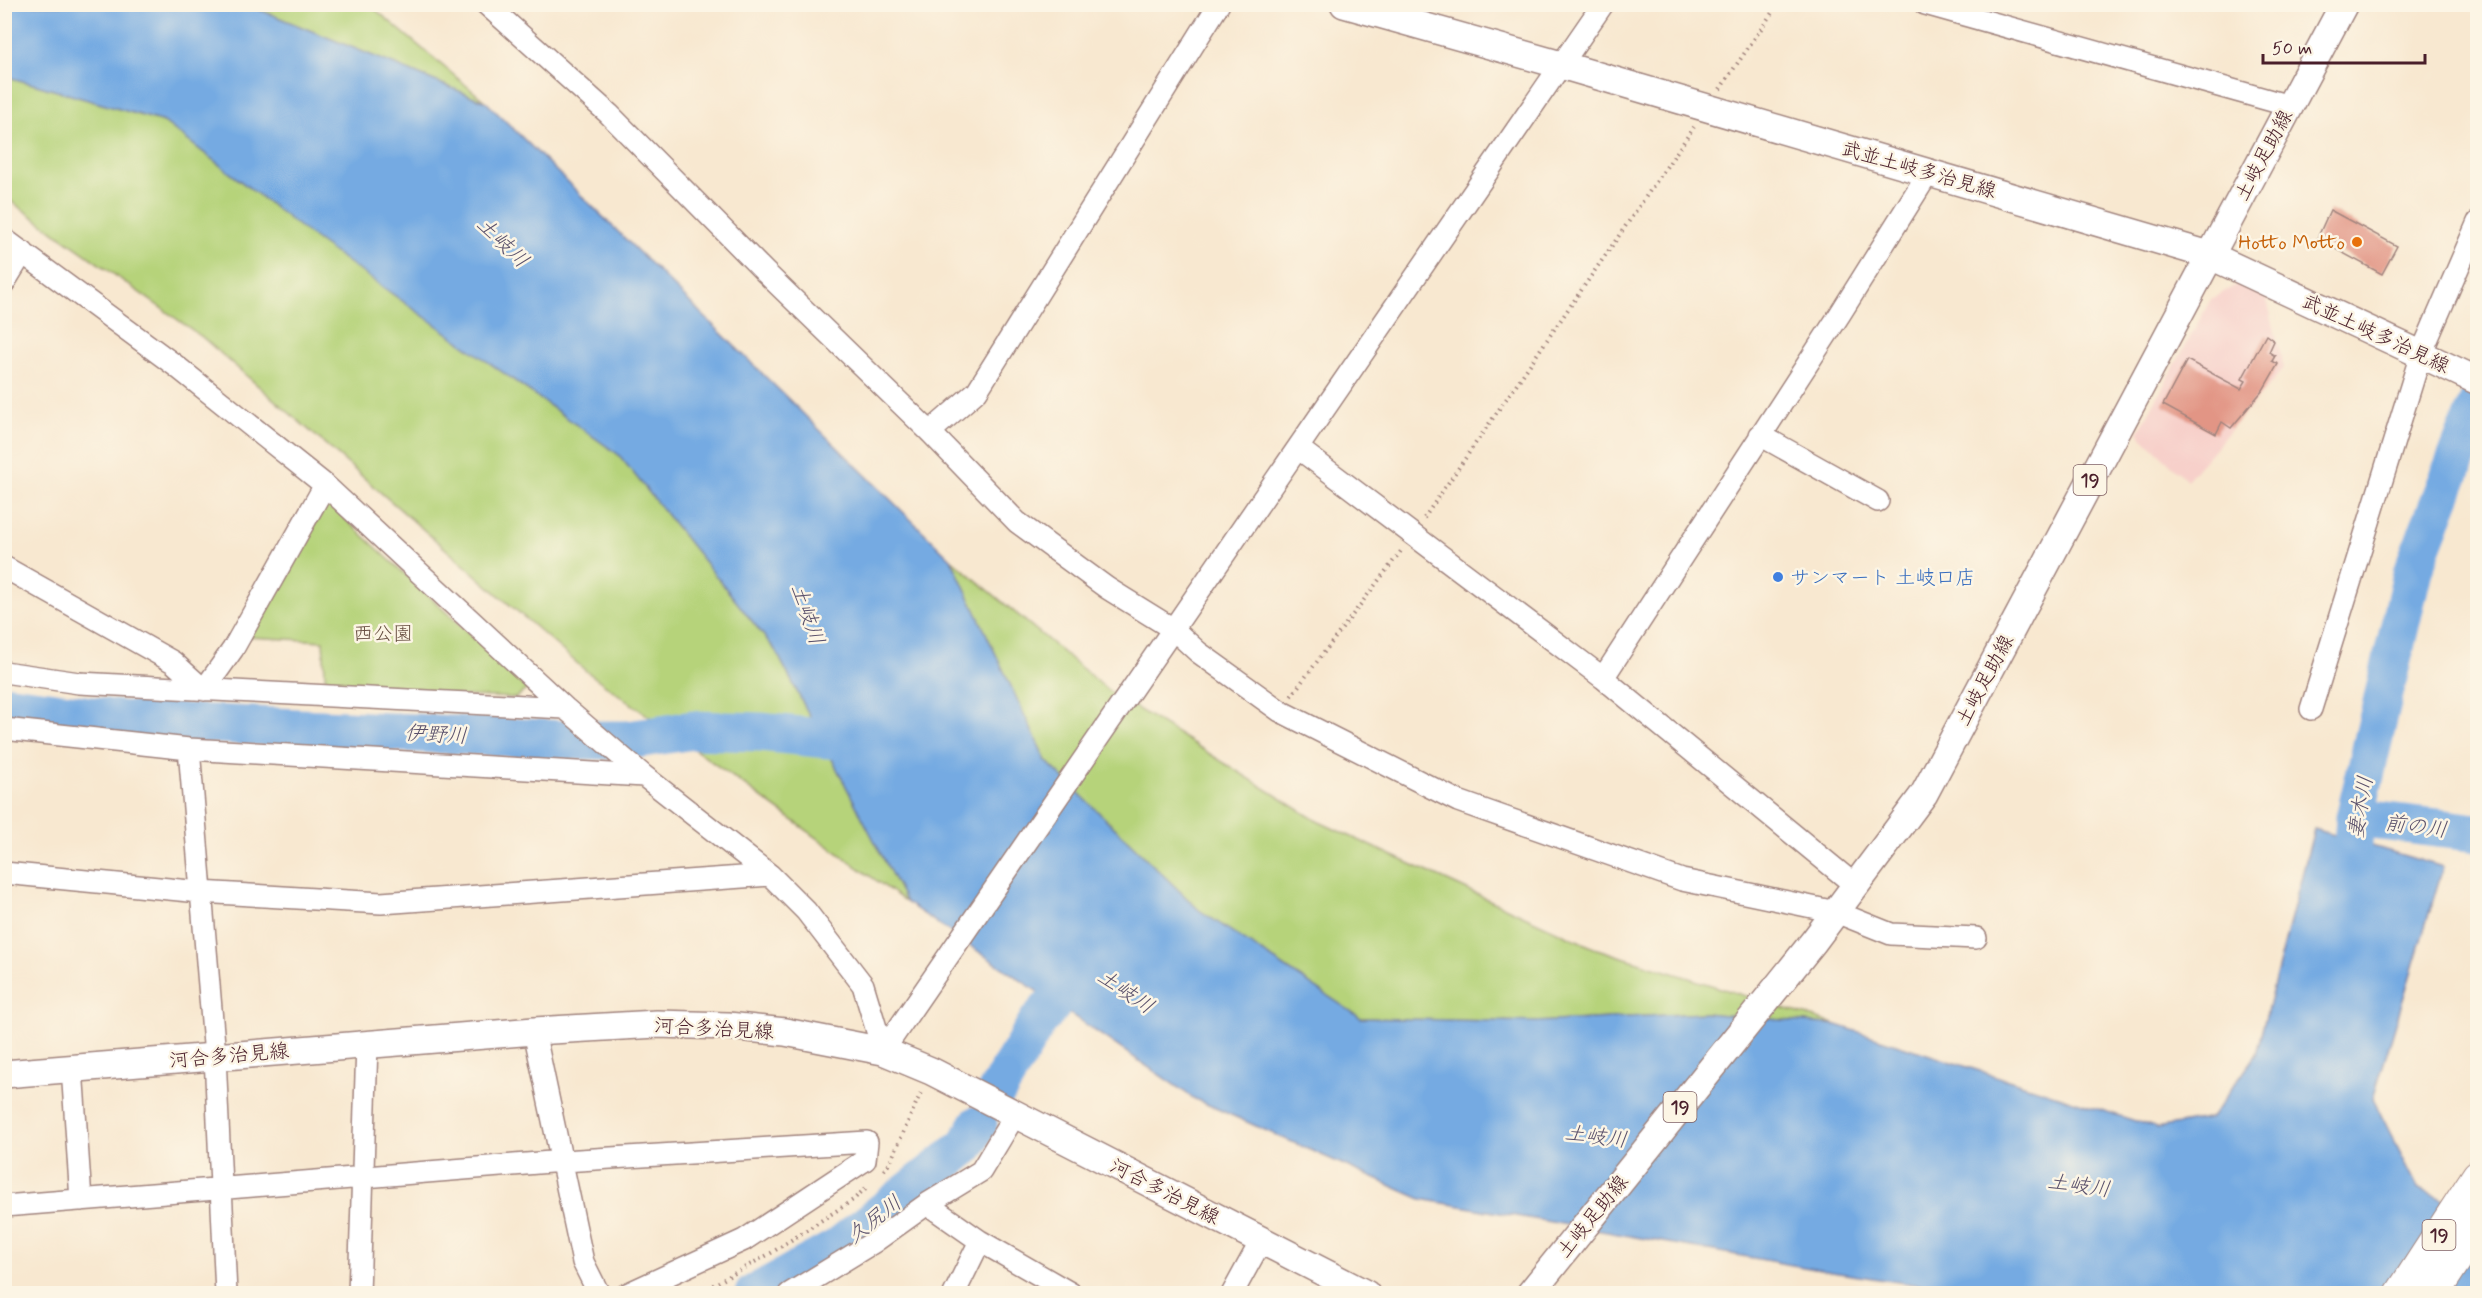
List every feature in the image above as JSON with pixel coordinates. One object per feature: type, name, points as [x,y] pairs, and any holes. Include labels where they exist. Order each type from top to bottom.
[{"type":"highway","name":"19","points":[[2401,1293],[2478,1176]]},
{"type":"highway","name":"19","points":[[2433,1293],[2478,1225]]},
{"type":"main road","name":"武並土岐多治見線","points":[[1344,4],[1561,65],[2209,255],[2478,381]]},
{"type":"main road","name":"土岐足助線","points":[[1530,1293],[1814,941],[1924,794],[2344,4]]},
{"type":"main road","name":"河合多治見線","points":[[4,1074],[534,1031],[657,1024],[728,1026],[785,1032],[883,1051],[931,1071],[1366,1293]]},
{"type":"street","points":[[486,4],[609,114],[765,272],[930,432],[1017,522],[1169,635],[1198,652],[1280,711],[1458,801],[1682,880],[1836,912],[1891,934],[1976,938]]},
{"type":"street","points":[[930,432],[977,391],[1219,4]]},
{"type":"street","points":[[883,1051],[1603,4]]},
{"type":"street","points":[[1925,4],[2290,106]]},
{"type":"street","points":[[1603,678],[1840,314],[1929,172]]},
{"type":"street","points":[[2311,709],[2427,356],[2478,222]]},
{"type":"street","points":[[4,239],[11,268],[176,366],[325,485],[565,708],[644,776],[770,874],[806,911],[840,952],[863,985],[883,1051]]},
{"type":"street","points":[[1760,435],[1878,501]]},
{"type":"street","points":[[1298,448],[1603,678],[1856,886]]},
{"type":"street","points":[[204,690],[233,649],[325,485]]},
{"type":"street","points":[[4,567],[173,662],[204,690]]},
{"type":"street","points":[[4,672],[79,683],[565,708]]},
{"type":"street","points":[[4,729],[189,749],[644,776]]},
{"type":"street","points":[[189,749],[215,1056],[225,1293]]},
{"type":"street","points":[[4,873],[200,892],[381,903],[770,874]]},
{"type":"street","points":[[534,1031],[583,1262],[598,1293]]},
{"type":"street","points":[[360,1293],[367,1044]]},
{"type":"street","points":[[72,1068],[81,1200]]},
{"type":"street","points":[[789,1293],[874,1242],[927,1204],[981,1171],[1017,1113]]},
{"type":"street","points":[[4,1206],[563,1161],[867,1142],[865,1160],[744,1240],[627,1293]]},
{"type":"street","points":[[927,1204],[980,1241],[1072,1293]]},
{"type":"street","points":[[954,1293],[980,1241]]},
{"type":"street","points":[[1232,1293],[1261,1241]]},
{"type":"path","points":[[1280,711],[1412,536],[1778,4]]},
{"type":"shaded area","points":[[2242,282],[2265,292],[2284,368],[2187,480],[2138,433],[2211,299]]},
{"type":"green space","points":[[248,5],[370,5],[486,102]]},
{"type":"green space","points":[[5,76],[164,122],[318,241],[619,455],[776,651],[906,902],[586,671],[202,337],[5,197]]},
{"type":"green space","name":"西公園","points":[[327,502],[528,688],[516,698],[326,690],[323,641],[249,637]]},
{"type":"green space","points":[[951,559],[1109,691],[1317,821],[1594,948],[1837,1025],[1704,1013],[1536,1022],[1361,1018],[1199,910],[1046,761]]},
{"type":"water","name":"土岐川","points":[[4,5],[248,5],[486,102],[951,559],[1046,761],[1199,910],[1361,1018],[1536,1022],[1704,1013],[1837,1025],[2157,1128],[2211,1118],[2256,1054],[2314,829],[2443,867],[2373,1099],[2418,1188],[2477,1217],[2477,1293],[1979,1294],[1832,1272],[1421,1199],[1195,1099],[906,902],[776,651],[619,455],[318,241],[164,122],[5,76]]},
{"type":"building","name":"Hotto Motto","points":[[2330,210],[2397,246],[2382,274],[2317,239]]},
{"type":"building","points":[[2266,335],[2274,341],[2269,352],[2275,356],[2272,361],[2278,364],[2263,390],[2231,428],[2222,422],[2216,434],[2163,405],[2187,360],[2241,389],[2246,381],[2242,379]]},
{"type":"waterway","name":"妻木川","points":[[2349,895],[2355,818],[2413,570],[2478,403]]},
{"type":"waterway","name":"伊野川","points":[[4,704],[121,720],[569,740],[629,740],[693,730],[760,732],[868,743]]},
{"type":"waterway","name":"前の川","points":[[2355,818],[2478,833]]},
{"type":"waterway","name":"久尻川","points":[[997,1091],[1038,1021],[1087,965]]},
{"type":"waterway","name":"久尻川","points":[[754,1294],[837,1248],[966,1146],[978,1125]]},
{"type":"place","name":"Hotto Motto","points":[[2357,242]]},
{"type":"place","name":"サンマート 土岐口店","points":[[1778,577]]}]
